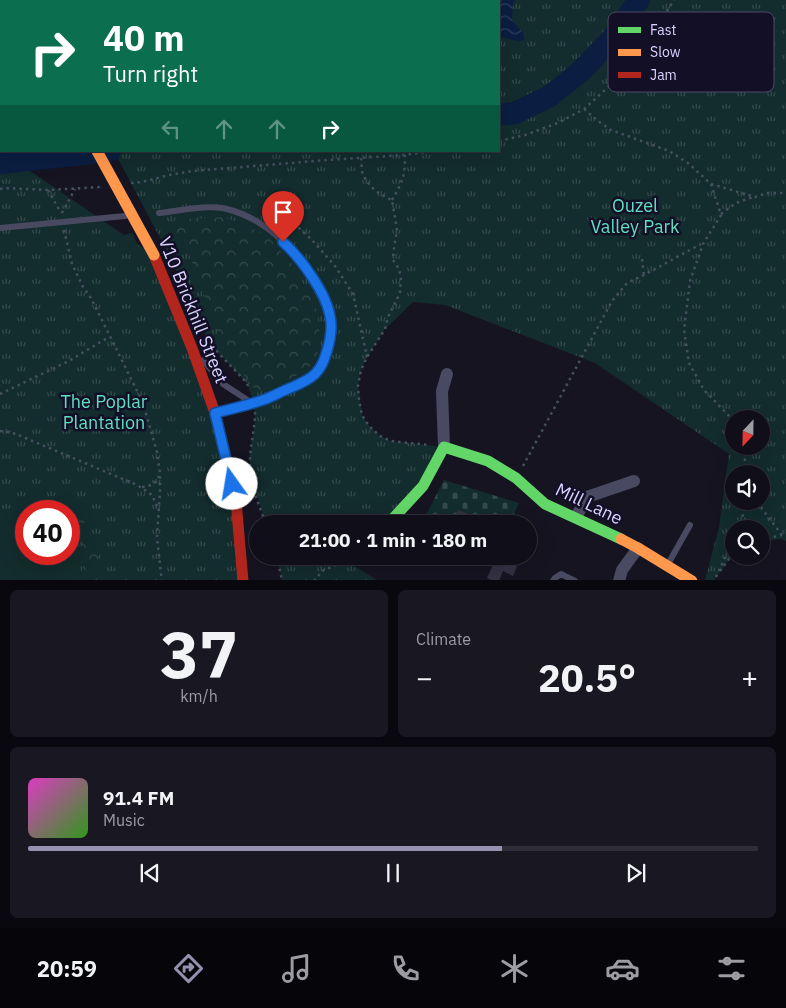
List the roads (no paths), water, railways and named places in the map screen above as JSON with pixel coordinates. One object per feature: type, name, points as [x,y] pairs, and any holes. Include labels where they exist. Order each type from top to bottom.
[{"type":"street","name":"V10 Brickhill Street","points":[[98,152],[154,256],[192,348],[215,413],[236,501],[243,580]]},
{"type":"street","points":[[396,515],[423,486],[444,447],[442,391],[448,374]]},
{"type":"street","name":"Mill Lane","points":[[444,447],[488,461],[516,478],[545,504],[638,548],[692,580]]},
{"type":"street","points":[[576,518],[587,497],[634,481]]},
{"type":"street","points":[[619,580],[622,570],[638,548]]},
{"type":"lane","points":[[160,213],[226,208],[260,224],[292,251],[305,267],[318,288],[330,316],[331,333],[329,346],[324,361],[315,374],[303,382],[265,399],[215,413]]},
{"type":"lane","points":[[0,228],[125,216]]},
{"type":"lane","points":[[192,348],[223,384],[252,403]]},
{"type":"lane","points":[[667,566],[690,525]]},
{"type":"lane","points":[[554,580],[561,574],[575,580]]},
{"type":"water","points":[[502,0],[515,0],[513,3],[512,20],[524,34],[524,40],[517,41],[500,38],[500,5]]},
{"type":"waterway","points":[[631,12],[639,0]]},
{"type":"waterway","points":[[500,115],[515,113],[550,96],[580,72],[608,43]]},
{"type":"waterway","points":[[0,163],[101,152]]},
{"type":"park label","name":"Ouzel Valley Park","points":[[635,216]]},
{"type":"park label","name":"The Poplar Plantation","points":[[104,412]]}]
